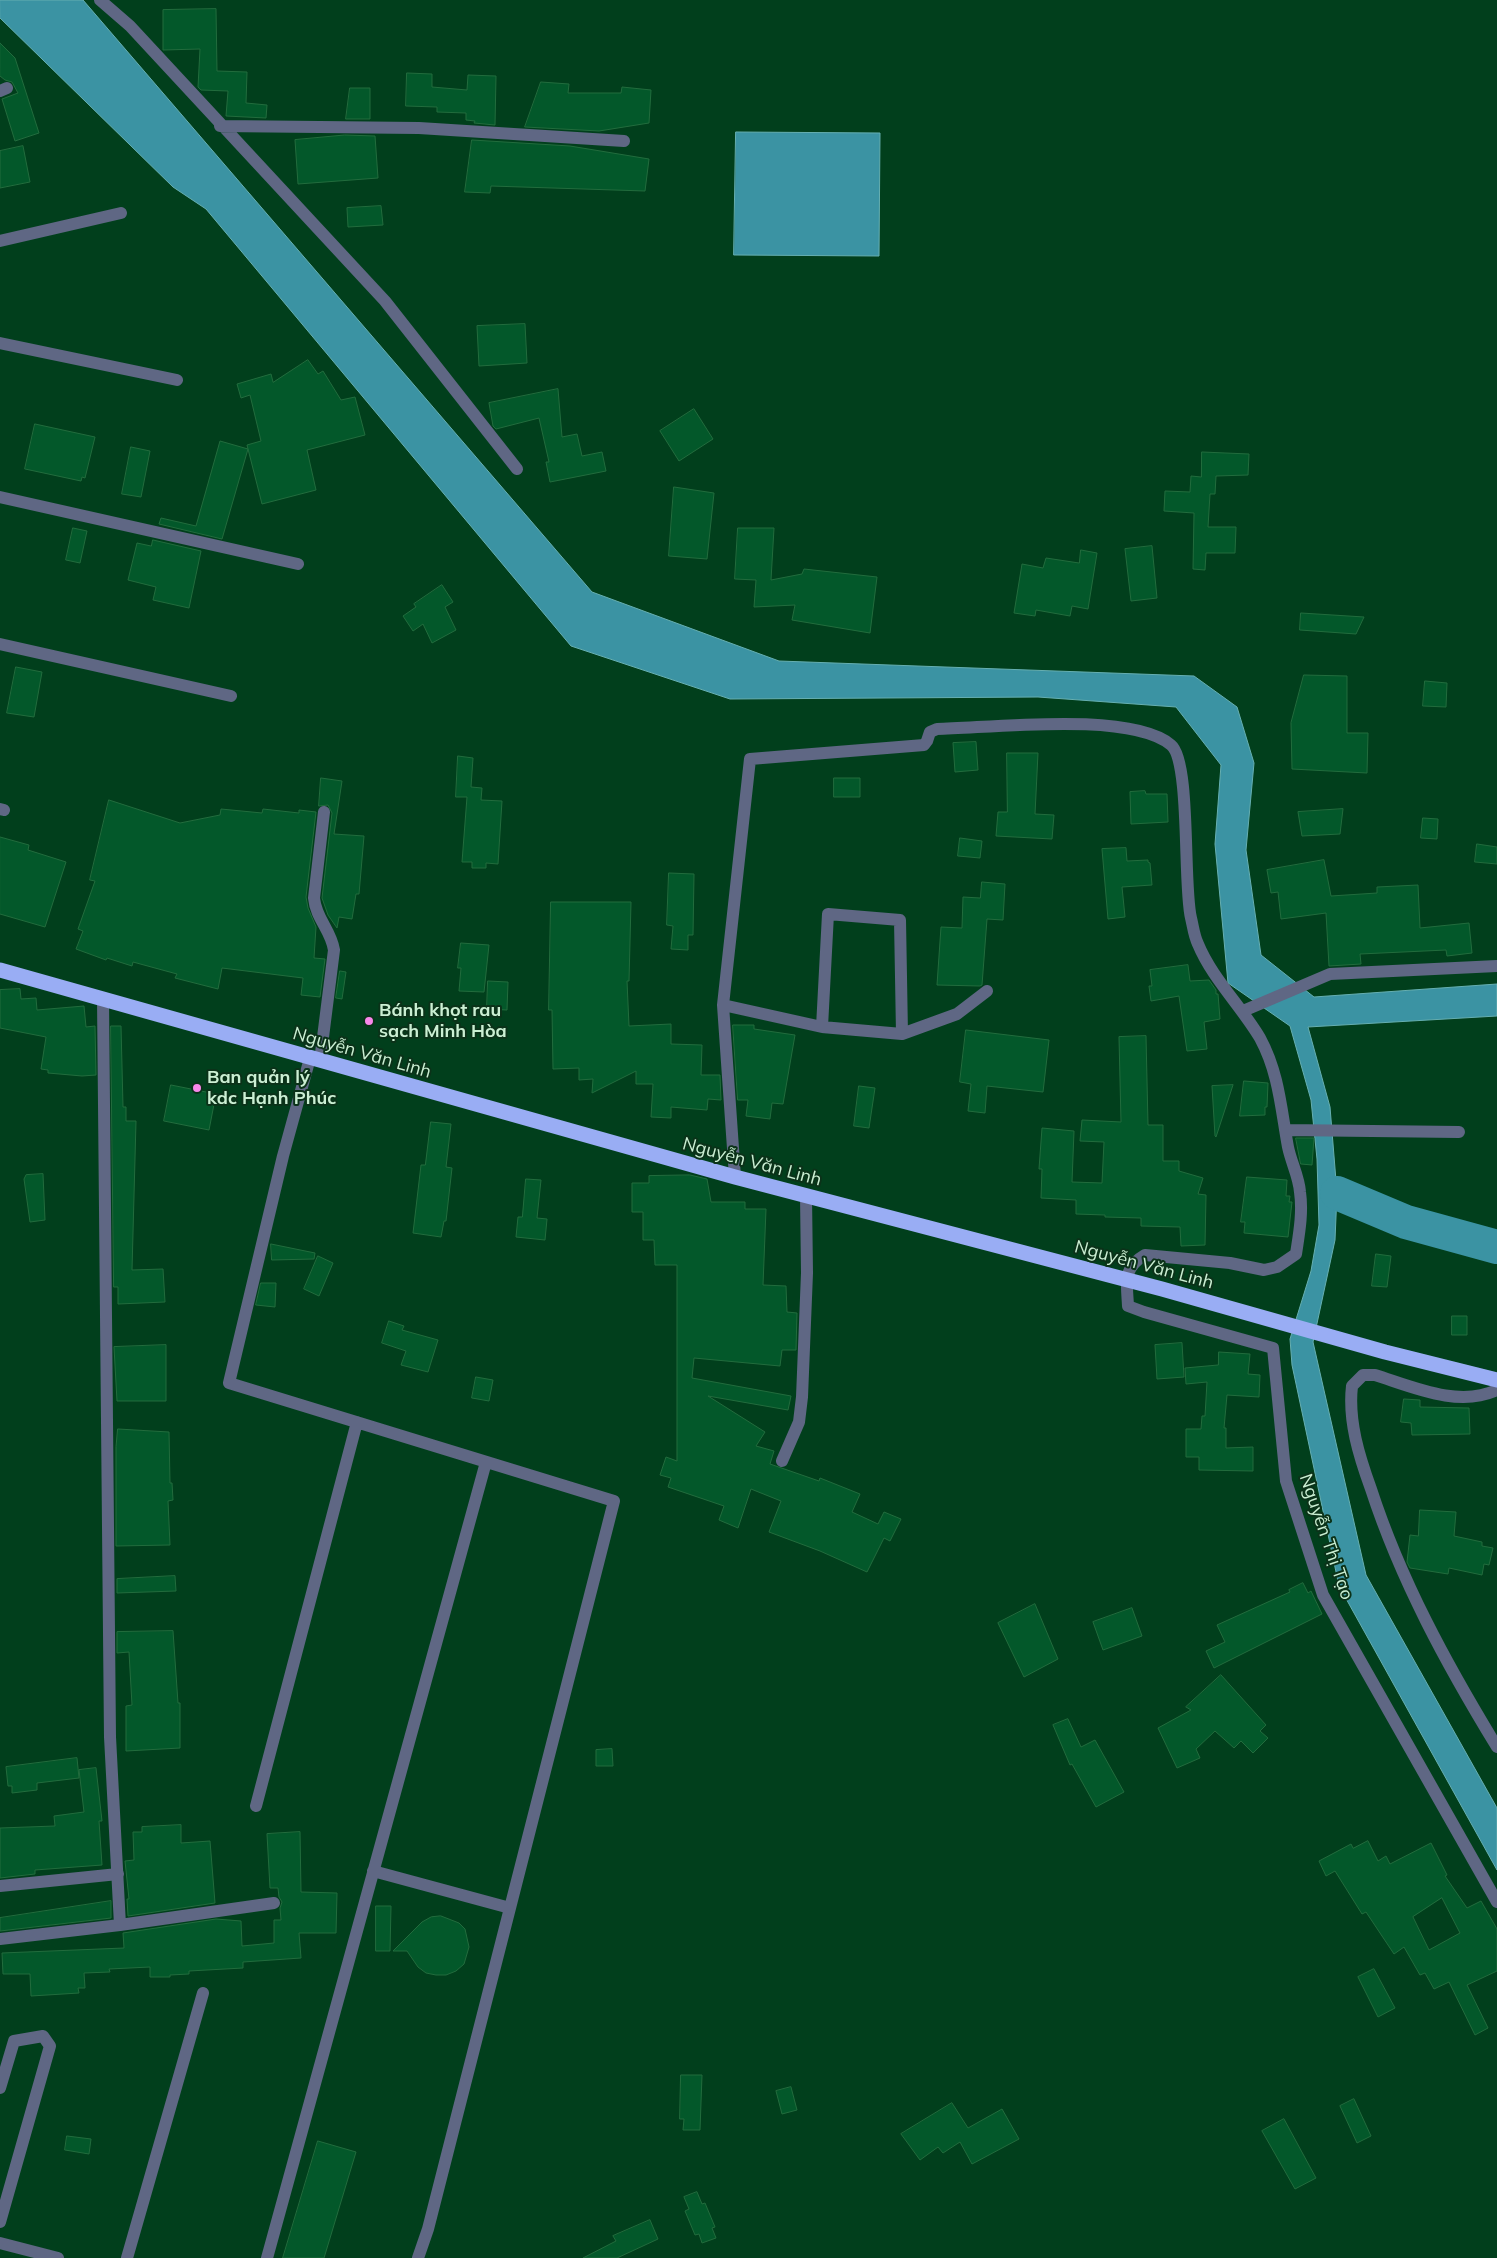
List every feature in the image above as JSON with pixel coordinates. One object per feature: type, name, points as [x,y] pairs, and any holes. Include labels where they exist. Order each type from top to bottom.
[{"type":"highway","name":"Nguyễn Văn Linh","points":[[0,970],[735,1177],[1162,1289],[1384,1352],[1497,1380]]},
{"type":"street","points":[[100,0],[130,26],[220,126],[280,187],[385,301],[517,469]]},
{"type":"street","points":[[220,126],[419,128],[624,141]]},
{"type":"street","points":[[0,241],[122,213]]},
{"type":"street","points":[[0,343],[177,380]]},
{"type":"street","points":[[0,496],[298,564]]},
{"type":"street","points":[[0,644],[231,696]]},
{"type":"street","points":[[735,1177],[723,1005],[750,759],[924,745],[931,730],[937,729],[1087,724],[1116,726],[1148,735],[1167,742],[1174,747],[1180,763],[1187,841],[1190,914],[1198,943],[1211,968],[1243,1011],[1265,1049],[1277,1078],[1288,1149],[1300,1191],[1301,1206],[1296,1254],[1278,1267],[1264,1270],[1230,1263],[1145,1255],[1134,1261],[1129,1268],[1126,1280]]},
{"type":"street","points":[[324,812],[315,904],[321,922],[332,940],[334,950],[315,1060],[283,1156],[229,1383],[614,1502],[418,2258]]},
{"type":"street","points":[[822,1027],[828,914],[900,920],[902,1034]]},
{"type":"street","points":[[1243,1011],[1311,980],[1330,974],[1497,966]]},
{"type":"street","points":[[723,1005],[822,1027],[902,1034],[957,1014],[987,991]]},
{"type":"street","points":[[103,999],[110,1737],[120,1925]]},
{"type":"street","points":[[1285,1130],[1459,1132]]},
{"type":"street","points":[[782,1462],[799,1422],[802,1397],[806,1273],[806,1196]]},
{"type":"street","name":"Nguyễn Thị Tạo","points":[[1126,1280],[1128,1306],[1273,1348],[1286,1481],[1323,1595],[1497,1902]]},
{"type":"street","points":[[1497,1390],[1488,1394],[1450,1398],[1375,1375],[1363,1375],[1352,1386],[1351,1417],[1379,1514],[1418,1607],[1497,1748]]},
{"type":"street","points":[[256,1806],[357,1422]]},
{"type":"street","points":[[267,2258],[486,1462]]},
{"type":"street","points":[[373,1870],[510,1908]]},
{"type":"street","points":[[0,1886],[118,1874]]},
{"type":"street","points":[[0,1939],[120,1925],[274,1903]]},
{"type":"street","points":[[128,2258],[203,1993]]},
{"type":"street","points":[[0,2088],[14,2041],[43,2036],[50,2046],[0,2222]]},
{"type":"street","points":[[0,2243],[58,2258]]},
{"type":"water","points":[[0,0],[83,0],[592,592],[779,661],[1194,676],[1237,707],[1254,763],[1246,850],[1261,955],[1314,997],[1497,984],[1497,1016],[1308,1027],[1330,1107],[1337,1193],[1335,1240],[1313,1342],[1366,1575],[1497,1808],[1497,1870],[1339,1586],[1292,1365],[1290,1339],[1311,1271],[1319,1225],[1317,1159],[1311,1100],[1290,1026],[1228,983],[1215,844],[1221,765],[1176,707],[1038,697],[730,699],[571,646],[206,209],[173,187],[0,18]]},
{"type":"water","points":[[736,132],[880,133],[879,256],[734,255]]},
{"type":"building","points":[[216,9],[217,71],[247,72],[246,103],[267,105],[266,118],[226,116],[228,91],[201,90],[198,87],[200,49],[163,50],[163,10]]},
{"type":"building","points":[[0,43],[15,58],[39,133],[15,141],[2,99],[18,93],[12,82],[0,76]]},
{"type":"building","points":[[407,73],[432,74],[432,87],[467,90],[468,75],[496,76],[495,125],[474,123],[475,121],[466,120],[466,113],[437,112],[437,107],[406,106]]},
{"type":"building","points":[[541,82],[569,84],[568,93],[621,93],[622,87],[651,90],[649,123],[599,131],[525,127]]},
{"type":"building","points":[[350,88],[370,88],[370,119],[346,119]]},
{"type":"building","points":[[345,135],[375,136],[378,178],[298,184],[295,140]]},
{"type":"building","points":[[472,140],[570,146],[649,159],[645,191],[491,186],[490,193],[465,192]]},
{"type":"building","points":[[23,146],[30,182],[0,188],[0,151]]},
{"type":"building","points":[[381,206],[383,225],[348,227],[347,208]]},
{"type":"building","points":[[525,324],[527,363],[479,366],[477,326]]},
{"type":"building","points":[[308,360],[318,374],[323,371],[341,400],[355,397],[365,435],[307,450],[316,490],[262,504],[247,445],[261,441],[250,395],[241,398],[237,384],[271,374],[273,382]]},
{"type":"building","points":[[558,389],[562,437],[577,434],[582,456],[602,452],[606,471],[550,482],[546,462],[549,462],[539,418],[496,429],[493,426],[489,403]]},
{"type":"building","points":[[694,409],[713,439],[679,461],[660,431]]},
{"type":"building","points":[[35,424],[95,437],[85,478],[82,477],[81,481],[25,469]]},
{"type":"building","points":[[220,441],[248,449],[222,539],[159,524],[161,518],[196,526]]},
{"type":"building","points":[[131,447],[150,451],[141,497],[122,494]]},
{"type":"building","points":[[1202,452],[1249,454],[1248,475],[1216,476],[1215,494],[1210,494],[1208,527],[1236,527],[1235,553],[1206,553],[1205,570],[1193,569],[1194,513],[1164,511],[1165,491],[1190,492],[1191,476],[1201,477]]},
{"type":"building","points":[[674,487],[714,493],[707,559],[669,556]]},
{"type":"building","points":[[73,528],[87,531],[80,563],[66,560]]},
{"type":"building","points":[[738,528],[774,528],[771,580],[802,574],[804,569],[877,577],[870,633],[792,620],[795,605],[754,607],[756,580],[735,579]]},
{"type":"building","points":[[153,540],[201,551],[189,608],[153,600],[156,587],[128,580],[137,543],[151,546]]},
{"type":"building","points":[[1152,546],[1157,598],[1131,601],[1125,549]]},
{"type":"building","points":[[1081,550],[1097,553],[1088,609],[1072,606],[1070,616],[1036,610],[1035,616],[1014,613],[1022,564],[1043,568],[1046,558],[1079,563]]},
{"type":"building","points":[[442,585],[453,602],[445,607],[456,630],[432,643],[423,624],[413,631],[403,616],[416,607],[414,604]]},
{"type":"building","points":[[1301,613],[1364,617],[1356,634],[1300,630]]},
{"type":"building","points":[[16,667],[42,672],[34,717],[7,713]]},
{"type":"building","points":[[1304,675],[1347,676],[1347,733],[1368,733],[1367,773],[1292,769],[1291,723]]},
{"type":"building","points":[[1425,681],[1447,683],[1446,707],[1423,706]]},
{"type":"building","points":[[976,742],[978,770],[955,772],[953,743]]},
{"type":"building","points":[[1007,753],[1038,753],[1035,814],[1054,815],[1052,839],[996,836],[998,812],[1007,812]]},
{"type":"building","points":[[458,756],[473,758],[471,787],[482,788],[481,800],[502,801],[498,864],[486,863],[486,868],[472,868],[472,862],[462,862],[467,797],[456,797]]},
{"type":"building","points":[[321,778],[342,781],[334,834],[364,836],[359,894],[356,894],[352,919],[339,917],[337,928],[328,915],[322,898],[332,813],[328,805],[319,806]]},
{"type":"building","points":[[834,778],[860,778],[860,797],[834,797]]},
{"type":"building","points":[[1145,791],[1146,794],[1167,794],[1168,822],[1131,824],[1130,792]]},
{"type":"building","points":[[109,800],[180,823],[220,815],[221,809],[262,813],[263,809],[299,813],[299,810],[316,812],[306,897],[308,908],[316,927],[314,958],[325,959],[320,997],[301,995],[303,978],[222,968],[218,989],[175,978],[177,974],[133,962],[132,966],[107,958],[106,960],[76,949],[83,931],[78,929],[95,881],[90,880]]},
{"type":"building","points":[[1343,809],[1340,834],[1302,836],[1298,812]]},
{"type":"building","points":[[1423,818],[1438,819],[1437,839],[1421,838]]},
{"type":"building","points":[[0,837],[29,845],[28,850],[66,862],[45,927],[0,914]]},
{"type":"building","points":[[960,838],[982,841],[980,858],[958,856]]},
{"type":"building","points":[[1477,844],[1497,847],[1497,864],[1475,862]]},
{"type":"building","points":[[1126,848],[1127,861],[1148,860],[1150,863],[1152,885],[1122,887],[1125,917],[1108,919],[1102,849]]},
{"type":"building","points":[[1324,860],[1331,896],[1377,893],[1377,887],[1418,885],[1420,928],[1469,923],[1472,953],[1447,956],[1446,950],[1360,954],[1361,964],[1329,966],[1326,913],[1281,919],[1278,892],[1271,893],[1267,870]]},
{"type":"building","points":[[669,873],[694,874],[693,935],[688,935],[688,950],[671,949],[673,926],[667,925]]},
{"type":"building","points":[[982,882],[1005,884],[1003,920],[987,919],[982,985],[937,985],[941,927],[962,928],[963,897],[980,898]]},
{"type":"building","points":[[551,902],[631,902],[629,981],[627,981],[629,1026],[671,1024],[671,1044],[702,1045],[701,1075],[720,1075],[721,1100],[708,1099],[707,1110],[671,1107],[671,1118],[651,1117],[653,1084],[636,1084],[636,1071],[592,1093],[593,1079],[579,1080],[579,1068],[553,1069],[552,1010],[549,1010]]},
{"type":"building","points":[[461,943],[489,945],[484,992],[459,991],[461,968],[458,968]]},
{"type":"building","points":[[1188,965],[1190,981],[1209,980],[1216,990],[1216,994],[1218,994],[1220,1019],[1204,1022],[1207,1049],[1187,1051],[1179,996],[1151,1001],[1149,986],[1152,986],[1150,970]]},
{"type":"building","points":[[340,971],[346,972],[342,999],[336,998]]},
{"type":"building","points":[[488,981],[508,982],[507,1010],[487,1009]]},
{"type":"building","points":[[20,989],[21,999],[36,998],[37,1010],[84,1006],[86,1027],[95,1026],[96,1075],[82,1076],[48,1073],[48,1070],[41,1069],[46,1037],[0,1028],[0,990]]},
{"type":"building","points":[[733,1025],[754,1025],[754,1029],[795,1035],[783,1104],[772,1103],[770,1119],[746,1116],[748,1100],[738,1100]]},
{"type":"building","points":[[111,1026],[121,1026],[123,1107],[126,1107],[126,1121],[136,1121],[132,1270],[163,1269],[165,1302],[118,1304],[118,1287],[114,1287]]},
{"type":"building","points":[[966,1030],[1049,1040],[1043,1092],[987,1086],[985,1113],[968,1111],[971,1084],[960,1082]]},
{"type":"building","points":[[1146,1036],[1148,1125],[1163,1125],[1163,1161],[1179,1161],[1179,1171],[1203,1178],[1198,1194],[1206,1195],[1205,1245],[1181,1246],[1180,1227],[1141,1226],[1141,1218],[1076,1214],[1076,1200],[1041,1198],[1042,1169],[1039,1169],[1042,1128],[1074,1131],[1072,1182],[1102,1183],[1104,1142],[1080,1141],[1082,1120],[1121,1122],[1119,1037]]},
{"type":"building","points":[[1244,1081],[1268,1083],[1265,1115],[1240,1116]]},
{"type":"building","points":[[171,1085],[216,1094],[209,1130],[164,1121]]},
{"type":"building","points":[[1233,1085],[1216,1137],[1212,1086]]},
{"type":"building","points":[[859,1086],[875,1088],[869,1128],[854,1126]]},
{"type":"building","points":[[431,1122],[451,1124],[446,1167],[452,1168],[446,1221],[444,1221],[441,1237],[413,1233],[421,1165],[425,1165]]},
{"type":"building","points":[[1296,1138],[1314,1138],[1312,1165],[1301,1164]]},
{"type":"building","points":[[43,1174],[45,1220],[30,1222],[24,1179],[26,1175]]},
{"type":"building","points":[[690,1175],[707,1179],[711,1202],[745,1202],[745,1209],[766,1209],[763,1285],[786,1286],[787,1312],[797,1313],[796,1350],[782,1350],[780,1366],[694,1358],[692,1378],[791,1396],[788,1410],[708,1396],[765,1432],[756,1446],[774,1451],[770,1464],[819,1481],[820,1478],[860,1494],[852,1512],[878,1524],[884,1512],[901,1519],[890,1541],[884,1538],[867,1572],[820,1551],[769,1532],[781,1501],[751,1489],[738,1528],[719,1520],[724,1506],[668,1487],[671,1478],[660,1475],[666,1457],[677,1461],[677,1265],[655,1265],[654,1240],[643,1240],[643,1212],[632,1212],[632,1183],[649,1183],[649,1176]]},
{"type":"building","points":[[1247,1177],[1287,1180],[1286,1196],[1290,1196],[1289,1202],[1292,1202],[1288,1237],[1244,1233],[1245,1222],[1241,1222]]},
{"type":"building","points":[[526,1179],[541,1180],[537,1218],[547,1219],[545,1240],[516,1237],[518,1217],[522,1217]]},
{"type":"building","points":[[271,1244],[315,1253],[314,1259],[272,1260]]},
{"type":"building","points":[[1376,1254],[1391,1256],[1387,1287],[1372,1286]]},
{"type":"building","points":[[318,1256],[333,1263],[319,1296],[304,1289]]},
{"type":"building","points":[[261,1283],[276,1283],[275,1307],[256,1305]]},
{"type":"building","points":[[1452,1316],[1467,1316],[1467,1335],[1452,1335]]},
{"type":"building","points":[[389,1321],[404,1326],[402,1330],[438,1340],[428,1372],[401,1365],[406,1351],[382,1343]]},
{"type":"building","points":[[1182,1343],[1184,1377],[1157,1379],[1155,1345]]},
{"type":"building","points":[[166,1345],[166,1401],[117,1401],[114,1347]]},
{"type":"building","points":[[1219,1352],[1250,1354],[1248,1374],[1260,1375],[1259,1397],[1227,1395],[1224,1428],[1226,1428],[1226,1448],[1253,1447],[1253,1471],[1199,1470],[1199,1457],[1186,1457],[1186,1429],[1201,1429],[1202,1416],[1205,1416],[1207,1382],[1186,1384],[1185,1368],[1218,1365]]},
{"type":"building","points":[[476,1377],[493,1380],[489,1401],[472,1398]]},
{"type":"building","points":[[1404,1399],[1420,1400],[1420,1407],[1469,1408],[1470,1434],[1412,1435],[1411,1423],[1401,1422]]},
{"type":"building","points":[[118,1429],[169,1432],[170,1483],[172,1483],[173,1500],[168,1501],[170,1545],[116,1546],[116,1447]]},
{"type":"building","points":[[1420,1510],[1456,1512],[1454,1536],[1482,1542],[1482,1546],[1493,1548],[1489,1565],[1484,1564],[1482,1575],[1449,1568],[1448,1574],[1410,1568],[1407,1562],[1410,1535],[1418,1536]]},
{"type":"building","points":[[175,1576],[176,1591],[117,1593],[117,1579]]},
{"type":"building","points":[[1303,1583],[1308,1593],[1311,1591],[1322,1614],[1214,1668],[1206,1651],[1225,1642],[1217,1625],[1290,1592],[1289,1590]]},
{"type":"building","points":[[1035,1604],[1058,1659],[1024,1677],[998,1623]]},
{"type":"building","points":[[1132,1608],[1142,1636],[1103,1650],[1093,1622]]},
{"type":"building","points":[[173,1631],[178,1703],[180,1703],[180,1748],[126,1751],[126,1706],[132,1705],[129,1652],[117,1653],[117,1632]]},
{"type":"building","points":[[1221,1675],[1266,1725],[1260,1731],[1268,1738],[1253,1753],[1241,1741],[1234,1748],[1215,1731],[1196,1749],[1200,1758],[1177,1768],[1158,1728],[1191,1710],[1186,1707]]},
{"type":"building","points":[[1068,1719],[1081,1747],[1095,1740],[1124,1792],[1096,1807],[1072,1764],[1070,1765],[1053,1725]]},
{"type":"building","points":[[612,1749],[613,1766],[596,1766],[596,1750]]},
{"type":"building","points":[[77,1758],[79,1778],[37,1783],[37,1790],[12,1793],[12,1786],[8,1786],[6,1767]]},
{"type":"building","points":[[96,1768],[102,1821],[99,1821],[102,1865],[35,1870],[35,1874],[0,1878],[0,1828],[55,1826],[54,1816],[84,1812],[79,1770]]},
{"type":"building","points":[[181,1825],[181,1843],[210,1841],[215,1903],[128,1916],[127,1899],[129,1899],[125,1861],[134,1860],[133,1832],[142,1832],[142,1827]]},
{"type":"building","points":[[300,1832],[301,1892],[337,1893],[336,1933],[299,1933],[301,1958],[243,1962],[243,1968],[189,1971],[189,1974],[170,1975],[170,1977],[150,1977],[150,1967],[109,1969],[110,1972],[84,1973],[85,1988],[78,1988],[79,1993],[31,1996],[30,1974],[3,1974],[2,1953],[124,1948],[123,1933],[216,1919],[241,1921],[242,1946],[274,1943],[274,1920],[281,1920],[280,1908],[282,1902],[279,1897],[278,1888],[270,1888],[267,1834]]},
{"type":"building","points":[[1368,1841],[1378,1861],[1386,1856],[1390,1864],[1431,1843],[1447,1875],[1445,1876],[1467,1908],[1481,1901],[1497,1929],[1497,1971],[1467,1985],[1488,2028],[1475,2035],[1449,1982],[1434,1989],[1425,1973],[1420,1975],[1404,1947],[1394,1954],[1366,1912],[1362,1914],[1335,1871],[1326,1876],[1319,1861],[1351,1844],[1353,1848]],"holes":[[[1442,1898],[1460,1933],[1429,1950],[1413,1917]]]},
{"type":"building","points":[[111,1901],[111,1918],[0,1931],[0,1918]]},
{"type":"building","points":[[376,1906],[391,1906],[390,1951],[376,1951]]},
{"type":"building","points":[[441,1916],[459,1923],[465,1929],[469,1947],[464,1964],[456,1971],[446,1975],[426,1973],[418,1967],[407,1951],[393,1951],[422,1922],[431,1917]]},
{"type":"building","points":[[1374,1969],[1395,2008],[1378,2017],[1358,1977]]},
{"type":"building","points":[[681,2075],[702,2075],[700,2130],[683,2130],[684,2119],[680,2119]]},
{"type":"building","points":[[791,2087],[797,2110],[782,2114],[776,2091]]},
{"type":"building","points":[[1354,2099],[1371,2136],[1357,2143],[1340,2106]]},
{"type":"building","points":[[952,2103],[968,2128],[1002,2109],[1019,2139],[972,2164],[960,2142],[943,2153],[938,2147],[920,2160],[901,2134]]},
{"type":"building","points":[[1284,2119],[1316,2178],[1295,2189],[1262,2131]]},
{"type":"building","points":[[67,2136],[91,2139],[89,2154],[65,2150]]},
{"type":"building","points":[[318,2141],[356,2152],[324,2258],[283,2258]]},
{"type":"building","points":[[697,2192],[702,2204],[705,2203],[715,2227],[712,2228],[716,2238],[702,2243],[699,2234],[695,2235],[685,2211],[689,2209],[684,2197]]},
{"type":"building","points":[[650,2220],[658,2239],[617,2258],[583,2258],[616,2241],[613,2236]]},
{"type":"waterway","points":[[1337,1193],[1406,1222],[1497,1247]]},
{"type":"place","name":"Bánh khọt rau sạch Minh Hòa","points":[[369,1021]]},
{"type":"place","name":"Ban quản lý kdc Hạnh Phúc","points":[[197,1088]]}]
